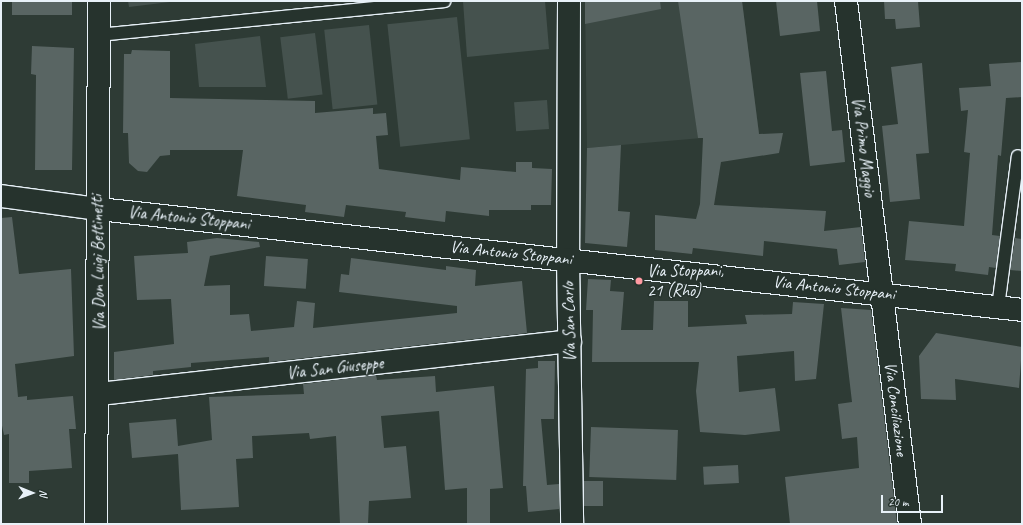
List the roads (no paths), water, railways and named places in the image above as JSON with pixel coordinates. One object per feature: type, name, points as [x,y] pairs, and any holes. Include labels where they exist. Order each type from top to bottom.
[{"type":"street","name":"Via Don Luigi Bettinetti","points":[[96,524],[99,394],[100,1]]},
{"type":"street","name":"Via San Carlo","points":[[569,1],[568,260],[572,524]]},
{"type":"street","name":"Via Primo Maggio","points":[[846,1],[884,293]]},
{"type":"street","name":"Via Antonio Stoppani","points":[[1,196],[99,210],[884,293],[1022,310]]},
{"type":"street","name":"Via Conciliazione","points":[[884,293],[910,524]]},
{"type":"street","name":"Via San Giuseppe","points":[[99,394],[570,341]]},
{"type":"lane","points":[[99,35],[444,1]]},
{"type":"lane","points":[[998,307],[1018,156]]},
{"type":"place","name":"Via Stoppani, 21 (Rho)","points":[[639,281]]}]
